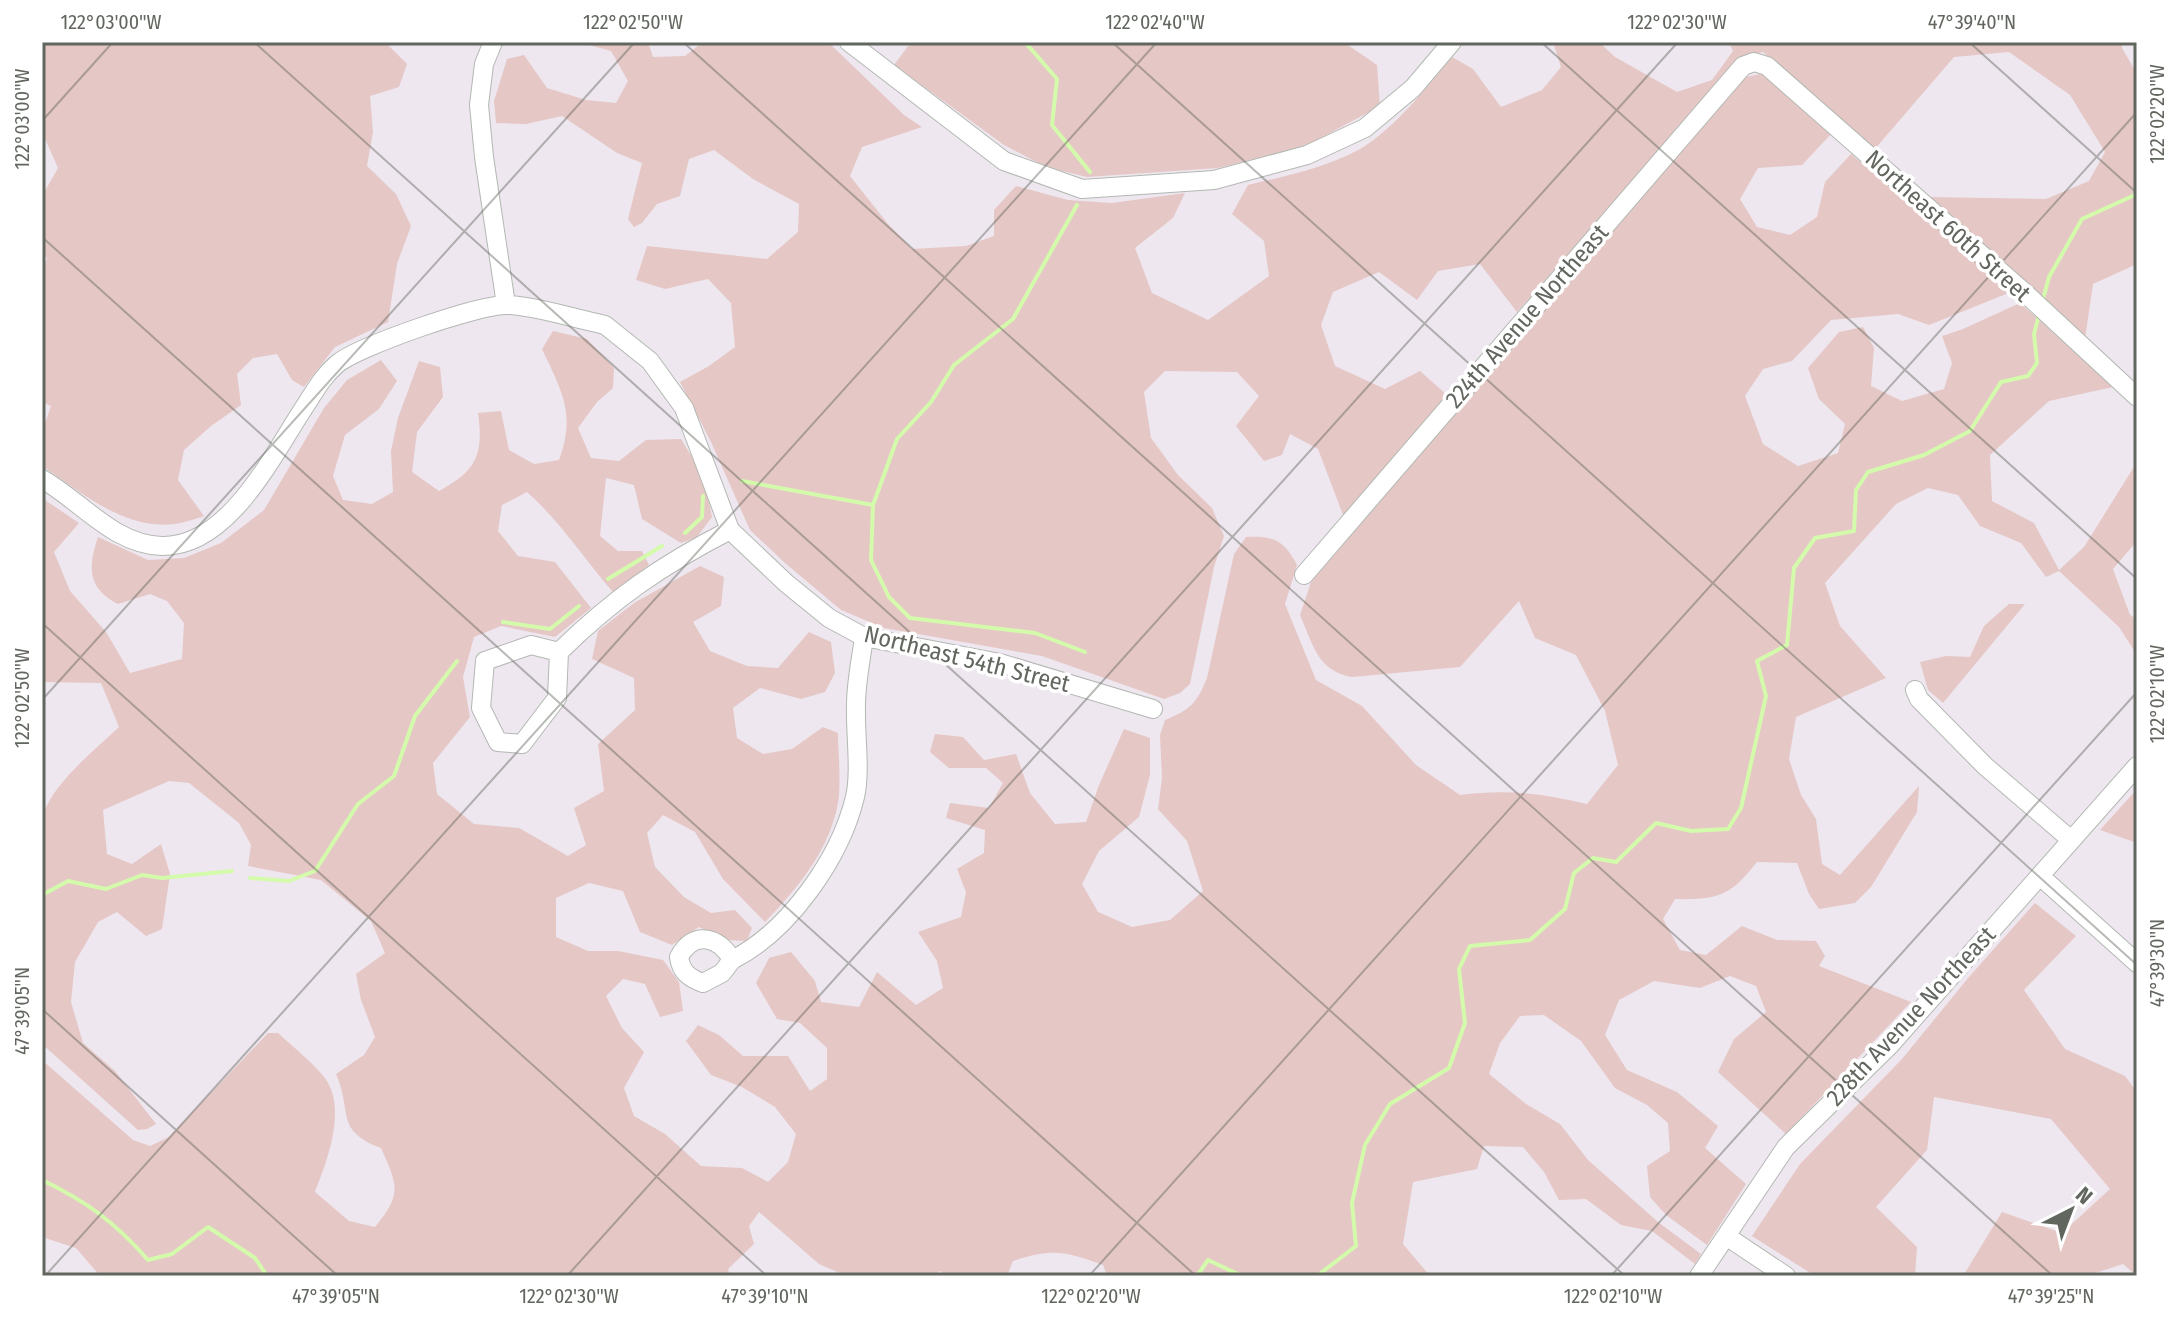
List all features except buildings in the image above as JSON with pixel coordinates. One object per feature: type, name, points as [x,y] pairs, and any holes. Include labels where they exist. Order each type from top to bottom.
[{"type":"street","points":[[42,479],[114,530],[140,543],[163,546],[204,536],[223,522],[244,497],[324,377],[337,364],[350,356],[454,316],[506,305],[479,105],[484,64],[493,42]]},
{"type":"street","points":[[849,42],[1004,161],[1082,189],[1214,180],[1307,155],[1365,128],[1413,88],[1452,42]]},
{"type":"street","name":"Northeast 60th Street","points":[[1754,62],[1767,66],[2137,397]]},
{"type":"street","name":"224th Avenue Northeast","points":[[1304,575],[1743,66],[1754,62]]},
{"type":"street","name":"Northeast 54th Street","points":[[506,305],[605,325],[650,361],[684,408],[730,530],[786,583],[829,618],[864,637],[1000,663],[1153,709]]},
{"type":"street","points":[[559,652],[531,645],[485,661],[481,708],[498,742],[522,744],[557,698],[559,652],[613,602],[677,558],[730,530]]},
{"type":"street","points":[[732,960],[753,949],[801,900],[826,868],[841,839],[856,794],[856,702],[864,637]]},
{"type":"street","points":[[1915,690],[1919,699],[1985,766],[2070,839]]},
{"type":"street","name":"228th Avenue Northeast","points":[[1699,1276],[1786,1147],[1890,1045],[2137,766]]},
{"type":"street","points":[[2040,876],[2137,963]]},
{"type":"street","points":[[1726,1236],[1786,1276]]},
{"type":"shaded area","points":[[42,42],[385,42],[407,64],[399,87],[370,96],[373,132],[367,166],[396,194],[411,226],[397,264],[388,322],[335,347],[304,387],[292,380],[277,354],[253,358],[237,374],[241,405],[184,450],[178,480],[204,516],[193,520],[156,524],[121,515],[42,466],[42,432],[51,406],[42,402],[42,269],[47,259],[42,250],[42,196],[58,168],[42,132]]},
{"type":"shaded area","points":[[578,42],[648,42],[653,57],[685,56],[703,42],[828,42],[904,115],[922,127],[862,147],[850,176],[912,249],[966,246],[994,236],[994,210],[1016,186],[1068,200],[1112,203],[1185,193],[1173,218],[1135,248],[1152,293],[1208,320],[1269,276],[1264,241],[1232,214],[1248,185],[1319,166],[1360,149],[1397,120],[1452,57],[1473,69],[1501,107],[1542,90],[1561,67],[1553,42],[1599,42],[1615,57],[1677,92],[1712,80],[1733,51],[1729,42],[2122,42],[2122,48],[2137,74],[2137,264],[2093,284],[2085,339],[1928,197],[2046,199],[2089,181],[2105,152],[2070,95],[2009,52],[1954,57],[1874,150],[1763,52],[1741,57],[1517,312],[1480,264],[1438,271],[1417,300],[1379,272],[1333,292],[1321,325],[1335,366],[1385,389],[1420,371],[1448,396],[1345,520],[1318,449],[1290,434],[1282,455],[1264,461],[1236,426],[1259,396],[1237,372],[1165,371],[1144,392],[1151,438],[1178,475],[1212,508],[1224,536],[1214,567],[1190,684],[1180,693],[1164,699],[1042,656],[884,628],[841,610],[750,530],[680,382],[735,347],[731,303],[708,279],[665,289],[636,280],[647,246],[767,259],[798,232],[799,204],[753,179],[714,150],[689,159],[680,196],[657,204],[642,223],[634,227],[628,219],[642,163],[617,153],[562,116],[526,124],[496,123],[494,101],[507,59],[524,55],[547,88],[586,100],[616,103],[628,81],[611,51]]},
{"type":"shaded area","points":[[920,42],[1345,43],[1377,65],[1380,106],[1306,146],[1218,168],[1087,177],[1046,167],[1004,145],[894,65],[908,46]]},
{"type":"shaded area","points":[[1761,74],[1832,133],[1802,165],[1758,168],[1740,199],[1757,227],[1790,235],[1817,217],[1825,182],[1851,154],[2011,292],[1929,325],[1898,314],[1831,320],[1792,361],[1763,369],[1745,396],[1763,444],[1798,466],[1838,453],[1845,424],[1819,399],[1808,368],[1839,332],[1863,327],[1874,348],[1871,386],[1902,401],[1944,389],[1952,363],[1942,336],[2020,303],[2113,387],[2049,401],[1990,455],[1992,501],[2034,523],[2059,570],[2084,547],[2137,462],[2137,541],[2113,569],[2130,615],[2137,619],[2137,655],[2119,627],[2059,571],[2046,577],[2021,543],[1980,526],[1958,495],[1928,488],[1896,504],[1825,583],[1840,626],[1886,678],[1796,717],[1789,759],[1801,795],[1816,819],[1822,864],[1840,875],[1919,786],[1917,812],[1871,887],[1855,903],[1819,909],[1809,894],[1797,863],[1757,862],[1739,882],[1722,894],[1675,899],[1663,919],[1680,950],[1706,955],[1742,926],[1777,940],[1816,941],[1825,956],[1819,966],[1911,1002],[1786,1134],[1718,1072],[1734,1039],[1766,1012],[1756,986],[1730,976],[1700,988],[1654,981],[1619,1000],[1605,1035],[1627,1070],[1677,1092],[1718,1126],[1705,1148],[1746,1184],[1707,1245],[1666,1215],[1650,1197],[1647,1166],[1670,1151],[1668,1123],[1647,1105],[1615,1088],[1581,1041],[1544,1015],[1520,1016],[1500,1043],[1489,1074],[1526,1104],[1560,1124],[1588,1160],[1658,1222],[1701,1254],[1695,1264],[1652,1231],[1621,1225],[1586,1199],[1559,1200],[1544,1172],[1523,1147],[1484,1146],[1477,1169],[1413,1182],[1403,1244],[1430,1276],[1107,1276],[1103,1265],[1068,1254],[1049,1253],[1013,1261],[1007,1276],[947,1276],[940,1271],[931,1276],[847,1276],[819,1264],[759,1212],[749,1226],[754,1244],[728,1269],[730,1276],[100,1276],[76,1248],[42,1237],[42,1060],[133,1140],[150,1146],[169,1137],[268,1033],[278,1033],[308,1060],[331,1089],[335,1118],[333,1134],[315,1192],[349,1221],[375,1227],[390,1206],[394,1181],[381,1148],[366,1141],[351,1127],[336,1074],[364,1055],[375,1037],[361,1000],[356,974],[385,953],[371,921],[321,880],[248,866],[251,845],[239,823],[189,783],[169,781],[103,810],[107,854],[132,864],[161,844],[170,874],[162,929],[146,936],[117,912],[98,922],[75,962],[71,1002],[83,1043],[115,1071],[156,1124],[138,1130],[42,1044],[42,820],[46,807],[63,782],[119,727],[101,683],[42,682],[42,498],[79,523],[54,552],[70,591],[106,632],[130,673],[182,659],[184,623],[167,601],[150,594],[118,604],[95,584],[92,567],[98,537],[148,560],[184,558],[221,543],[264,510],[324,408],[347,380],[381,360],[397,381],[379,409],[345,435],[333,476],[343,500],[372,504],[393,492],[391,451],[398,418],[419,361],[440,367],[443,397],[417,432],[412,472],[439,491],[452,484],[475,460],[480,440],[478,413],[501,411],[509,450],[534,464],[559,460],[564,444],[566,416],[561,391],[542,349],[553,331],[587,339],[614,368],[613,388],[597,402],[578,428],[591,458],[619,461],[646,440],[681,439],[704,477],[712,517],[697,537],[681,543],[642,519],[634,485],[606,478],[600,536],[618,551],[642,551],[649,565],[613,592],[527,492],[502,505],[498,531],[518,556],[555,562],[591,608],[555,637],[501,626],[474,637],[463,677],[470,717],[433,763],[437,794],[474,824],[519,828],[568,856],[586,845],[574,808],[604,791],[598,744],[635,710],[634,678],[592,659],[598,631],[634,603],[700,566],[724,577],[721,606],[693,622],[710,651],[747,666],[778,668],[809,632],[831,642],[835,673],[825,692],[801,699],[760,688],[733,708],[737,738],[763,754],[792,749],[823,727],[838,733],[839,791],[837,808],[826,840],[809,870],[765,922],[723,879],[695,832],[663,815],[647,833],[655,867],[684,897],[711,913],[735,910],[752,928],[747,941],[725,940],[699,927],[672,945],[640,932],[623,891],[589,883],[556,898],[556,937],[588,951],[618,951],[663,960],[679,982],[683,1011],[660,1017],[645,984],[623,979],[606,996],[622,1028],[644,1052],[624,1088],[634,1116],[665,1134],[701,1166],[742,1168],[768,1182],[788,1162],[796,1134],[775,1107],[742,1087],[711,1075],[686,1041],[698,1025],[719,1035],[743,1056],[788,1056],[810,1091],[827,1079],[827,1048],[800,1023],[777,1019],[756,983],[769,958],[791,952],[815,981],[821,1002],[859,1007],[877,972],[916,1005],[943,988],[937,961],[918,932],[961,917],[966,892],[957,869],[984,853],[985,830],[946,818],[950,803],[989,808],[1003,783],[986,768],[949,768],[930,752],[935,734],[963,737],[984,760],[1016,754],[1030,793],[1055,824],[1086,822],[1124,729],[1150,738],[1150,775],[1139,817],[1099,851],[1082,884],[1098,912],[1132,927],[1170,920],[1203,891],[1187,841],[1158,809],[1162,778],[1160,735],[1165,720],[1192,705],[1207,678],[1234,554],[1246,537],[1277,541],[1297,565],[1285,604],[1316,680],[1362,706],[1416,765],[1460,795],[1524,793],[1587,804],[1618,765],[1605,711],[1576,655],[1535,638],[1519,601],[1460,667],[1352,677],[1331,669],[1318,655],[1300,615],[1311,582],[1740,78]]},
{"type":"shaded area","points":[[2009,604],[2025,604],[1943,703],[1928,690],[1920,662],[1946,656],[1970,657],[1984,626]]},
{"type":"shaded area","points":[[2137,789],[2137,843],[2100,830]]},
{"type":"shaded area","points":[[2035,903],[2076,936],[2024,990],[2065,1049],[2125,1076],[2137,1092],[2137,1276],[2123,1264],[2086,1276],[1963,1276],[2002,1212],[2062,1233],[2110,1189],[2051,1119],[1934,1097],[1927,1150],[1876,1207],[1917,1247],[1915,1276],[1815,1276],[1752,1236],[1800,1164],[1902,1059]]},
{"type":"waterway","points":[[1025,42],[1057,79],[1052,125],[1090,172]]},
{"type":"waterway","points":[[2042,303],[2049,277],[2082,219],[2137,194]]},
{"type":"waterway","points":[[1077,205],[1013,319],[954,365],[931,402],[897,439],[873,505],[871,560],[889,597],[910,618],[1035,633],[1085,652]]},
{"type":"waterway","points":[[1317,1276],[1356,1246],[1352,1203],[1365,1145],[1390,1104],[1449,1068],[1465,1023],[1459,969],[1470,946],[1530,940],[1565,909],[1574,873],[1593,858],[1616,862],[1656,823],[1691,831],[1728,829],[1741,808],[1766,696],[1757,661],[1787,645],[1794,568],[1815,538],[1854,531],[1856,490],[1868,472],[1924,455],[1970,431],[2001,382],[2028,376],[2037,363],[2034,334],[2039,315]]},
{"type":"waterway","points":[[742,481],[873,505]]},
{"type":"waterway","points":[[685,533],[702,517],[703,496]]},
{"type":"waterway","points":[[608,579],[662,546]]},
{"type":"waterway","points":[[503,622],[550,629],[579,606]]},
{"type":"waterway","points":[[250,878],[289,881],[315,871],[358,804],[394,776],[415,716],[457,661]]},
{"type":"waterway","points":[[42,895],[68,881],[106,889],[142,875],[162,878],[232,871]]},
{"type":"waterway","points":[[42,1180],[100,1214],[148,1260],[172,1254],[208,1227],[255,1258],[267,1276]]},
{"type":"waterway","points":[[1197,1276],[1208,1260],[1242,1276]]}]
